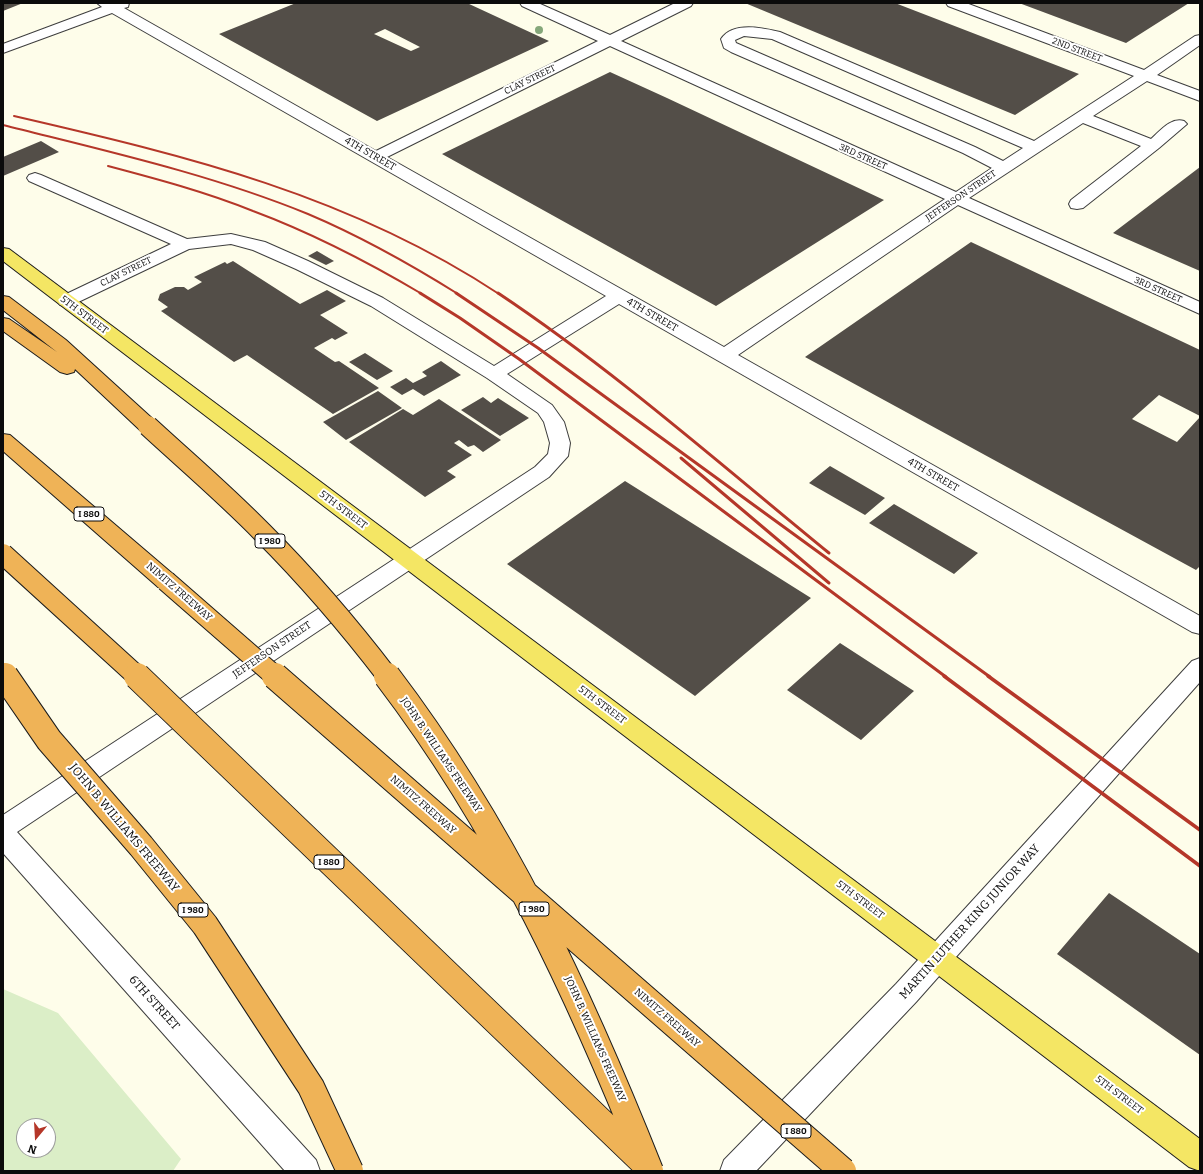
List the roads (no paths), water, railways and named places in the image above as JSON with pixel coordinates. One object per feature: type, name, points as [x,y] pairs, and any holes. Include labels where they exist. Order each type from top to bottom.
[{"type":"highway","points":[[3,301],[58,344],[148,426]]},
{"type":"highway","points":[[3,323],[148,426]]},
{"type":"highway","name":"JOHN B. WILLIAMS FREEWAY","points":[[148,426],[253,524],[294,565],[338,614],[429,733],[468,791],[537,915],[581,1005],[619,1093],[650,1171]]},
{"type":"highway","name":"NIMITZ FREEWAY","points":[[3,440],[843,1171]]},
{"type":"highway","name":"I 880","points":[[3,554],[119,658],[288,823],[653,1171]]},
{"type":"highway","name":"JOHN B. WILLIAMS FREEWAY","points":[[3,672],[49,740],[141,846],[205,925],[310,1087],[350,1171]]},
{"type":"highway","points":[[750,1091],[854,1171]]},
{"type":"main road","name":"5TH STREET","points":[[3,253],[1200,1157]]},
{"type":"street","name":"3RD STREET","points":[[527,3],[1200,309]]},
{"type":"street","name":"CLAY STREET","points":[[375,156],[686,3]]},
{"type":"street","name":"2ND STREET","points":[[953,3],[1200,96]]},
{"type":"street","points":[[3,49],[114,5]]},
{"type":"street","name":"4TH STREET","points":[[114,5],[723,356],[1200,626]]},
{"type":"street","points":[[1004,168],[969,150],[736,49],[729,44],[728,39],[731,35],[746,32],[775,35],[1034,147]]},
{"type":"street","name":"JEFFERSON STREET","points":[[723,356],[1034,147],[1200,39]]},
{"type":"street","points":[[1081,117],[1153,144]]},
{"type":"street","points":[[1077,204],[1179,124]]},
{"type":"street","points":[[35,178],[185,244]]},
{"type":"street","name":"JEFFERSON STREET","points":[[3,828],[542,472],[558,456],[560,443],[554,422],[545,409],[494,374],[377,302],[302,265],[259,246],[231,239],[185,244]]},
{"type":"street","name":"CLAY STREET","points":[[66,301],[185,244]]},
{"type":"street","points":[[494,374],[619,296]]},
{"type":"street","name":"MARTIN LUTHER KING JUNIOR WAY","points":[[735,1171],[906,993],[1200,667]]},
{"type":"street","name":"6TH STREET","points":[[3,835],[306,1171]]},
{"type":"railway","points":[[14,116],[142,147],[204,164],[265,183],[325,205],[384,230],[442,260],[499,294]]},
{"type":"railway","points":[[3,125],[157,164],[196,175],[271,200],[308,214],[366,241],[458,294]]},
{"type":"railway","points":[[108,166],[199,192],[275,220],[339,249],[422,294]]},
{"type":"railway","points":[[420,293],[460,318],[519,359],[946,677]]},
{"type":"railway","points":[[456,293],[538,348],[990,677]]},
{"type":"railway","points":[[498,293],[584,354],[625,386],[829,553]]},
{"type":"railway","points":[[681,458],[829,583]]},
{"type":"railway","points":[[944,676],[1200,866]]},
{"type":"railway","points":[[988,676],[1200,830]]}]
